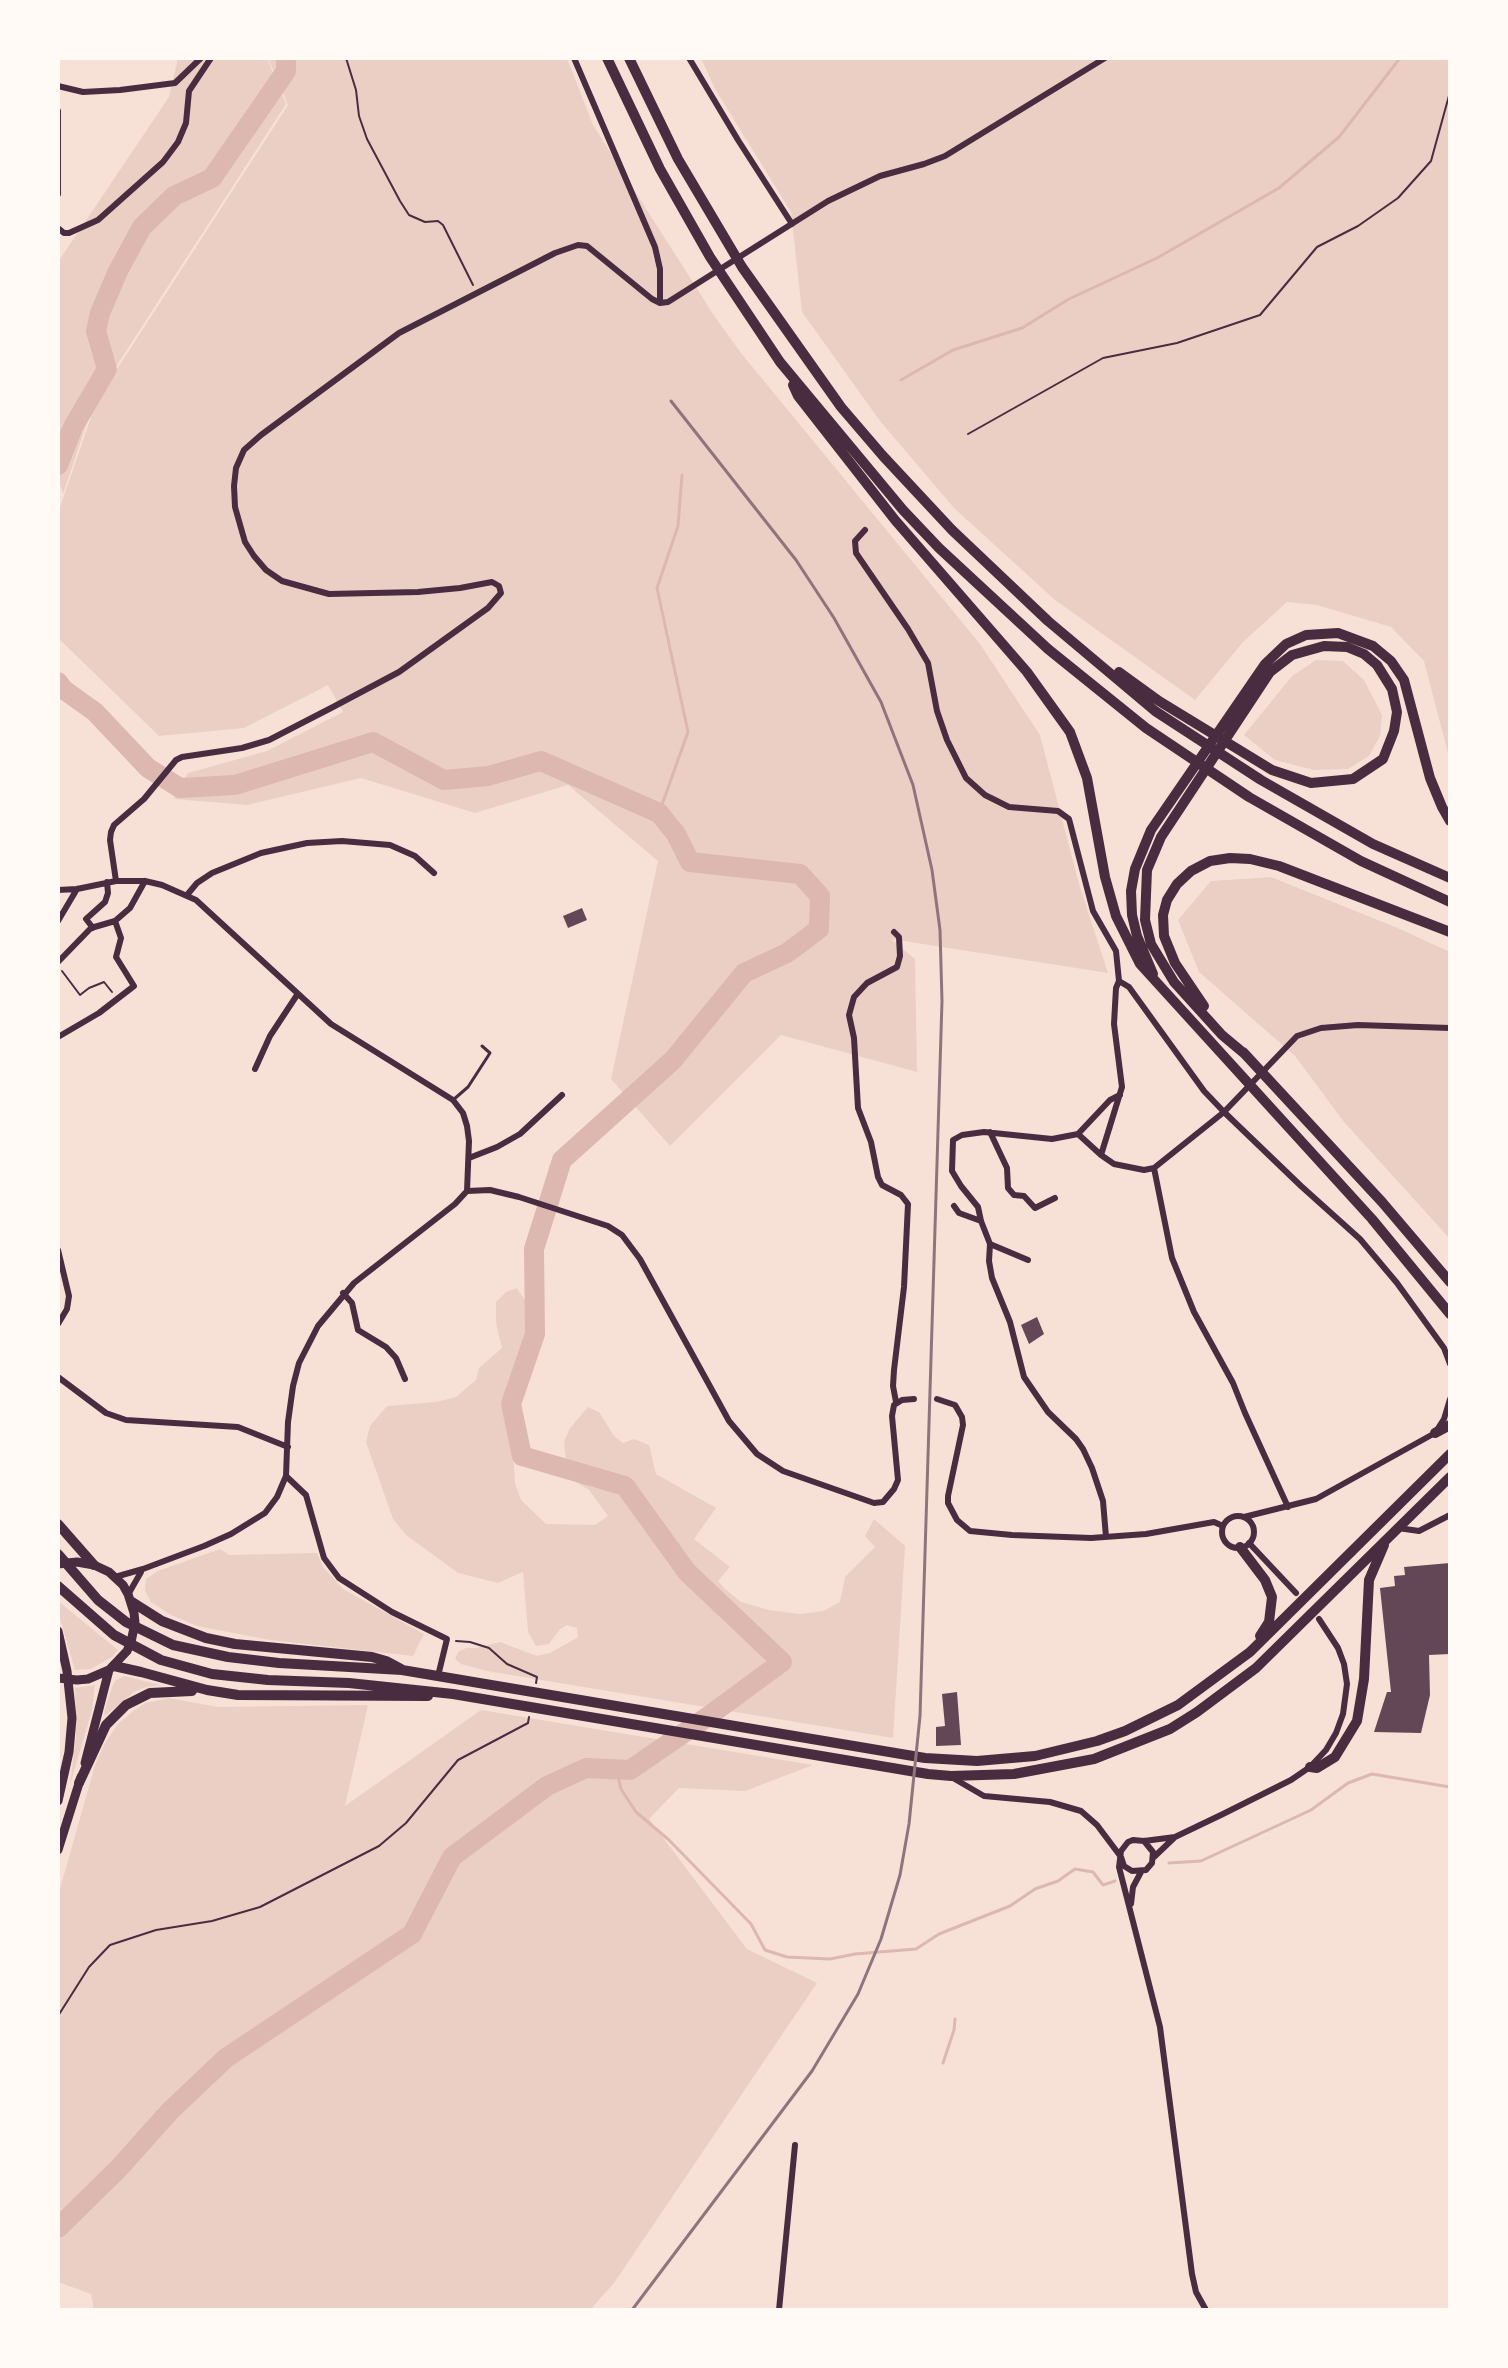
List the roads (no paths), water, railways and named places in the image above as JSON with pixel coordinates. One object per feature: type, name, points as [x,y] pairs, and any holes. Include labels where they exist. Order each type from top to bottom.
[{"type":"highway","points":[[607,58],[660,169],[710,257],[780,362],[798,396],[895,520],[1027,672],[1070,732],[1087,778],[1105,877],[1116,916],[1140,964],[1372,1219],[1450,1314]]},
{"type":"highway","points":[[629,58],[678,159],[742,267],[841,407],[952,530],[1048,621],[1157,706],[1261,780],[1373,844],[1450,878]]},
{"type":"highway","points":[[780,362],[903,510],[939,548],[1048,649],[1146,728],[1249,797],[1361,861],[1450,902]]},
{"type":"highway","points":[[1157,983],[1137,936],[1132,915],[1131,891],[1135,869],[1151,830],[1265,664],[1286,644],[1306,635],[1338,633],[1360,639],[1391,661],[1404,680],[1430,778],[1450,821]]},
{"type":"highway","points":[[1157,706],[1272,770],[1311,783],[1353,779],[1383,759],[1394,731],[1397,712],[1392,689],[1377,665],[1364,654],[1337,645],[1292,655],[1270,672],[1161,837],[1147,870],[1145,920],[1151,944],[1174,982],[1222,1035],[1246,1055]]},
{"type":"highway","points":[[1450,932],[1279,866],[1250,859],[1210,861],[1191,871],[1177,884],[1167,900],[1163,915],[1164,936],[1175,963],[1193,992],[1450,1282]]},
{"type":"highway","points":[[1435,1433],[1450,1425]]},
{"type":"highway","points":[[58,1554],[98,1600],[126,1622],[173,1645],[228,1657],[402,1670],[925,1758],[977,1761],[1035,1756],[1097,1741],[1178,1705],[1250,1652],[1450,1454]]},
{"type":"highway","points":[[58,1586],[114,1635],[161,1660],[212,1674],[453,1694],[924,1774],[951,1776],[1037,1771],[1094,1759],[1170,1729],[1219,1697],[1256,1668],[1450,1477]]},
{"type":"highway","points":[[58,1524],[94,1565]]},
{"type":"highway","points":[[1310,1767],[1317,1768],[1335,1757],[1357,1721],[1364,1679],[1369,1580],[1387,1539]]},
{"type":"highway","points":[[1245,1545],[1265,1580],[1273,1603],[1269,1622],[1250,1652]]},
{"type":"highway","points":[[131,1603],[162,1621],[206,1638],[235,1644],[372,1657],[402,1670]]},
{"type":"highway","points":[[111,1668],[238,1695],[390,1697],[453,1694]]},
{"type":"highway","points":[[79,1783],[101,1733],[126,1705],[150,1693],[207,1690]]},
{"type":"main road","points":[[58,1564],[77,1562],[94,1565],[115,1577],[131,1603],[134,1633],[127,1651],[111,1668],[99,1675],[77,1680],[58,1678]]},
{"type":"main road","points":[[58,1631],[67,1671],[72,1718],[69,1752],[58,1801]]},
{"type":"main road","points":[[58,1850],[111,1668]]},
{"type":"street","points":[[58,86],[83,92],[175,83],[201,58]]},
{"type":"street","points":[[58,228],[69,233],[98,220],[163,162],[178,142],[186,123],[189,91],[211,58]]},
{"type":"street","points":[[574,58],[655,247],[662,289],[660,303]]},
{"type":"street","points":[[689,58],[792,224]]},
{"type":"street","points":[[116,881],[110,840],[114,825],[182,757],[242,748],[269,740],[399,672],[488,608],[501,590],[492,582],[432,591],[329,594],[282,581],[266,570],[245,542],[235,507],[236,468],[244,450],[261,435],[399,333],[555,253],[583,245],[592,249],[648,296],[660,303],[672,299],[828,201],[869,181],[945,156],[1105,58]]},
{"type":"street","points":[[58,111],[58,194]]},
{"type":"street","points":[[865,530],[855,541],[856,553],[928,663],[937,711],[966,778],[985,795],[1009,807],[1058,811],[1069,819],[1093,911],[1116,951],[1119,981],[1114,1024],[1122,1087],[1101,1155]]},
{"type":"street","points":[[187,895],[197,883],[212,873],[261,853],[307,843],[342,841],[390,845],[415,856],[434,873]]},
{"type":"street","points":[[58,890],[116,881],[145,881],[187,895],[213,914],[297,995],[342,1033],[422,1078],[453,1100],[463,1113],[467,1126],[467,1191],[455,1204],[343,1293],[318,1326],[299,1363],[289,1406],[286,1476],[265,1513],[218,1540],[115,1577]]},
{"type":"street","points":[[58,962],[93,928],[115,921],[130,908],[145,881]]},
{"type":"street","points":[[93,928],[86,919],[105,902],[107,882]]},
{"type":"street","points":[[58,921],[77,889]]},
{"type":"street","points":[[58,1037],[99,1013],[134,986],[116,957],[121,938],[115,921]]},
{"type":"street","points":[[467,1191],[490,1190],[519,1197],[615,1229],[630,1243],[729,1421],[757,1454],[775,1467],[874,1503],[885,1501],[898,1480],[892,1416],[896,1402],[893,1386],[904,1287],[908,1204],[901,1195],[885,1188],[878,1177],[871,1142],[858,1108],[854,1038],[849,1015],[854,997],[867,983],[897,967],[899,937],[894,932]]},
{"type":"street","points":[[1119,981],[1129,987],[1204,1091],[1360,1239],[1397,1283],[1444,1348],[1450,1364]]},
{"type":"street","points":[[255,1069],[270,1036],[297,995]]},
{"type":"street","points":[[1078,1134],[1114,1164],[1144,1170],[1154,1168],[1224,1112],[1297,1036],[1321,1028],[1358,1025],[1450,1028]]},
{"type":"street","points":[[469,1158],[520,1134],[562,1095]]},
{"type":"street","points":[[1106,1537],[1103,1501],[1095,1475],[1076,1439],[1048,1412],[1024,1377],[1010,1322],[992,1278],[990,1244],[978,1207],[952,1171],[953,1140],[962,1135],[990,1132],[1052,1139],[1078,1134],[1110,1100],[1120,1095]]},
{"type":"street","points":[[990,1132],[1007,1168],[1008,1188],[1014,1195],[1024,1196],[1035,1208],[1055,1198]]},
{"type":"street","points":[[1154,1168],[1172,1258],[1194,1312],[1233,1383],[1288,1507]]},
{"type":"street","points":[[954,1206],[959,1213],[981,1221]]},
{"type":"street","points":[[990,1244],[1028,1260]]},
{"type":"street","points":[[58,1250],[69,1296],[67,1309],[58,1324]]},
{"type":"street","points":[[343,1293],[352,1303],[358,1330],[386,1347],[396,1358],[405,1379]]},
{"type":"street","points":[[58,1377],[106,1413],[126,1420],[238,1427],[288,1447]]},
{"type":"street","points":[[896,1402],[914,1399]]},
{"type":"street","points":[[937,1399],[955,1405],[962,1417],[948,1496],[954,1515],[966,1529],[1012,1535],[1106,1537],[1146,1534],[1214,1522],[1223,1526]]},
{"type":"street","points":[[1244,1517],[1253,1528],[1253,1536],[1245,1545],[1235,1547],[1225,1542],[1223,1526],[1229,1518],[1316,1499],[1435,1433],[1444,1419],[1450,1399]]},
{"type":"street","points":[[286,1476],[306,1495],[324,1558],[339,1578],[392,1612],[447,1639],[438,1676]]},
{"type":"street","points":[[1398,1528],[1419,1531],[1450,1515]]},
{"type":"street","points":[[1245,1545],[1296,1593]]},
{"type":"street","points":[[131,1603],[134,1580],[143,1569]]},
{"type":"street","points":[[1206,2310],[1193,2283],[1160,2027],[1119,1873],[1121,1851],[1133,1840],[1175,1837],[1270,1792],[1310,1767],[1326,1750],[1343,1714],[1346,1672],[1334,1639],[1319,1619]]},
{"type":"street","points":[[951,1776],[984,1796],[1050,1802],[1081,1811],[1097,1825],[1128,1869],[1141,1872]]},
{"type":"street","points":[[1133,1920],[1131,1893],[1141,1872],[1150,1867],[1154,1857],[1175,1837]]},
{"type":"street","points":[[1144,1841],[1151,1847],[1154,1857]]},
{"type":"street","points":[[779,2310],[795,2145]]},
{"type":"lane","points":[[453,1100],[468,1087],[490,1053],[482,1046]]},
{"type":"waterway","points":[[58,465],[73,427],[107,369],[96,331],[100,313],[142,227],[174,196],[212,178],[286,71],[286,58]]},
{"type":"waterway","points":[[901,380],[953,350],[1022,328],[1069,299],[1157,258],[1279,188],[1339,137],[1400,58]]},
{"type":"waterway","points":[[659,813],[688,732],[657,588],[678,526],[682,475]]},
{"type":"waterway","points":[[58,682],[95,712],[148,768],[180,788],[235,785],[373,742],[444,780],[488,776],[541,761],[659,813],[676,834],[690,862],[800,874],[820,896],[819,929],[787,953],[744,973],[673,1060],[562,1160],[534,1249],[535,1334],[511,1404],[522,1456],[625,1486],[687,1572],[782,1662],[630,1770],[586,1768],[547,1786],[452,1857],[412,1934],[226,2058],[170,2111],[119,2168],[58,2228]]},
{"type":"waterway","points":[[616,1769],[621,1789],[636,1812],[669,1840],[751,1924],[765,1950],[787,1957],[830,1959],[916,1949],[939,1934],[1010,1906],[1035,1889],[1058,1881],[1075,1869],[1093,1872],[1103,1885],[1115,1881]]},
{"type":"waterway","points":[[1169,1863],[1201,1861],[1311,1810],[1348,1783],[1372,1774],[1450,1787]]},
{"type":"waterway","points":[[943,2063],[955,2019]]},
{"type":"railway","points":[[632,2310],[812,2071],[858,1994],[881,1939],[900,1875],[909,1824],[920,1716],[942,1001],[940,930],[932,870],[913,785],[881,702],[834,618],[796,560],[671,401]]}]
